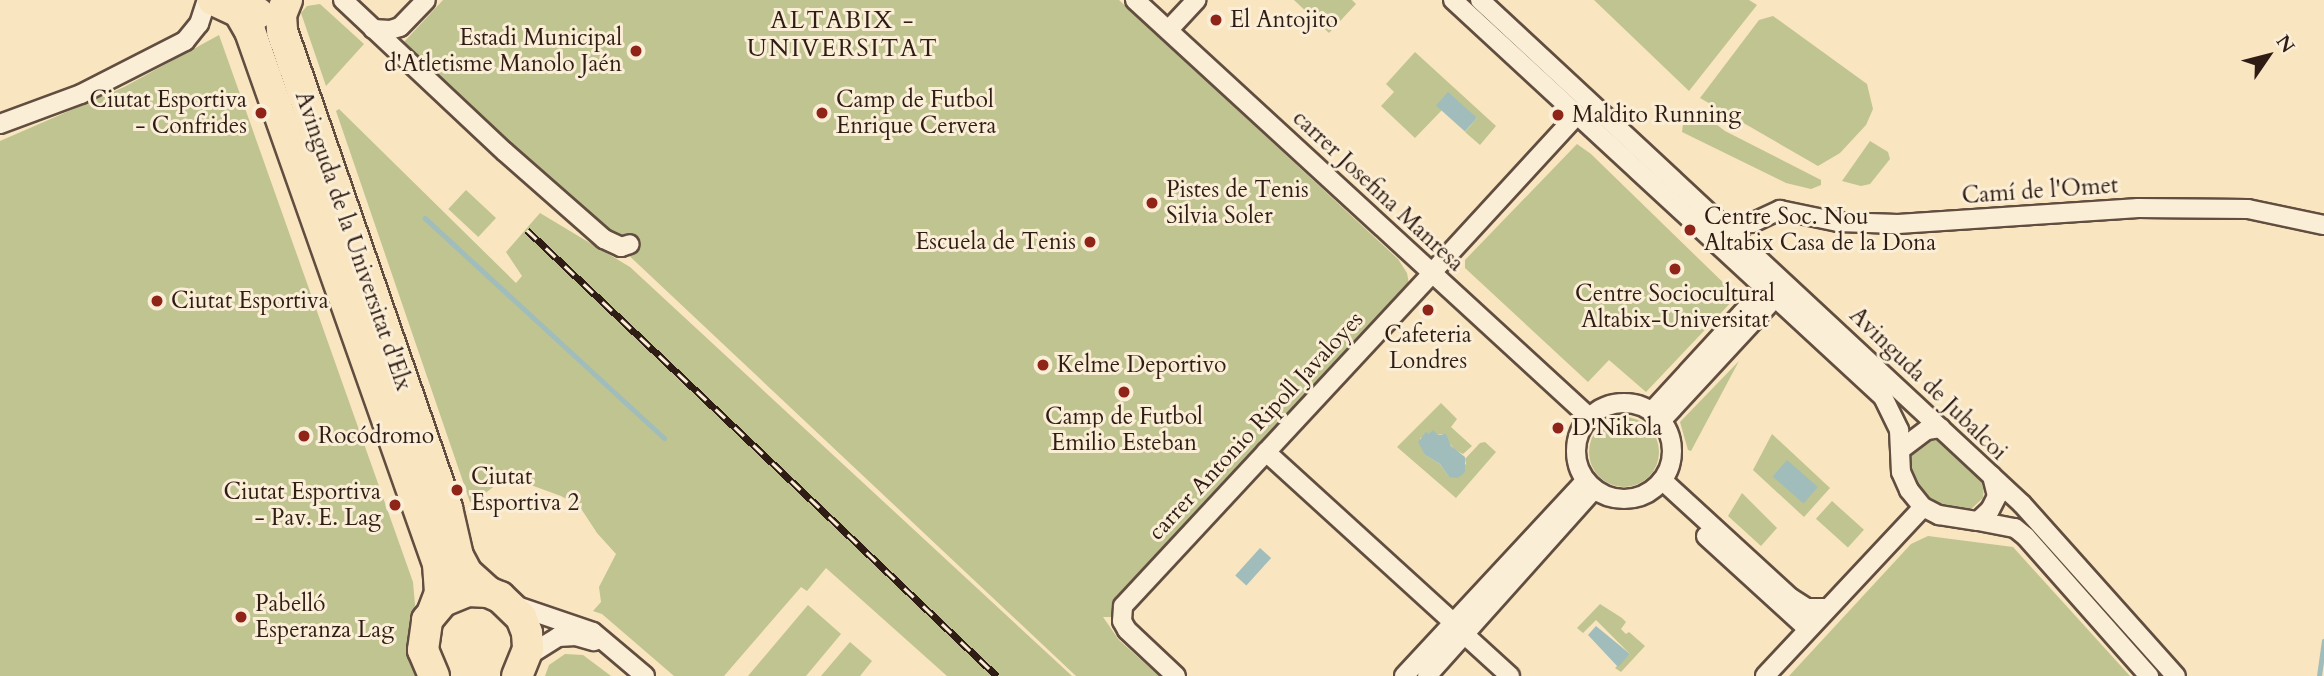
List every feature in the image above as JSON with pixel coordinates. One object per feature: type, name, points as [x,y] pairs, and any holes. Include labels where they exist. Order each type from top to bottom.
[{"type":"highway","points":[[226,6],[268,10],[287,0]]},
{"type":"highway","name":"Avinguda de la Universitat d'Elx","points":[[287,0],[281,15],[282,31],[447,508],[458,556],[467,573],[500,598],[527,632],[522,667]]},
{"type":"highway","name":"Avinguda de la Universitat d'Elx","points":[[226,6],[250,31],[438,564],[440,593],[422,640],[425,661],[433,676]]},
{"type":"highway","points":[[433,611],[455,594],[468,591],[500,598]]},
{"type":"street","points":[[0,124],[81,94],[186,41],[199,24],[207,0]]},
{"type":"street","points":[[336,0],[369,24],[390,30],[400,27]]},
{"type":"street","points":[[343,0],[396,52],[604,239],[621,247],[631,244]]},
{"type":"street","points":[[396,52],[396,37],[400,27],[426,0]]},
{"type":"street","name":"carrer Josefina Manresa","points":[[1135,0],[1594,414]]},
{"type":"street","name":"carrer Josefina Manresa","points":[[1149,0],[1434,270]]},
{"type":"street","points":[[1174,24],[1196,0]]},
{"type":"street","name":"Avinguda de Jubalcoi","points":[[1454,0],[1883,397],[1899,430],[1901,472],[1909,490],[1923,507]]},
{"type":"street","name":"Avinguda de Jubalcoi","points":[[1480,0],[1992,476],[1997,496],[1990,510],[1978,520]]},
{"type":"street","name":"carrer Antonio Ripoll Javaloyes","points":[[1176,676],[1127,630],[1122,614],[1123,606],[1577,116]]},
{"type":"street","name":"Camí de l'Omet","points":[[1723,225],[1760,219],[1780,210],[1838,222],[1898,224],[2138,208],[2235,208],[2324,226]]},
{"type":"street","points":[[1757,257],[1753,244],[1754,229],[1760,219]]},
{"type":"street","points":[[1656,416],[1770,293]]},
{"type":"street","points":[[1616,403],[1629,403],[1656,416],[1672,450],[1658,484],[1635,498],[1624,499],[1590,485],[1576,456],[1577,443],[1594,414],[1616,403]]},
{"type":"street","points":[[1900,450],[1927,430],[1941,428]]},
{"type":"street","points":[[1266,452],[1510,676]]},
{"type":"street","points":[[1992,476],[2060,543],[2176,676]]},
{"type":"street","points":[[1658,484],[1808,629]]},
{"type":"street","points":[[1658,484],[1791,598],[1807,608],[1827,608]]},
{"type":"street","points":[[1404,676],[1459,628],[1590,485]]},
{"type":"street","points":[[1765,676],[1923,507],[1939,514],[2015,528],[2026,537],[2149,676]]},
{"type":"street","points":[[500,598],[593,632],[645,676]]},
{"type":"street","points":[[1783,607],[1793,631],[1793,646]]},
{"type":"street","points":[[1427,676],[1459,628]]},
{"type":"street","points":[[522,667],[558,638],[576,636],[607,643]]},
{"type":"green space","name":"Kelme Deportivo","points":[[443,0],[1119,0],[1398,259],[1407,273],[1409,284],[1404,294],[1116,617],[1103,617],[1119,640],[1159,676],[1076,676],[403,43]]},
{"type":"green space","points":[[1294,0],[1352,0],[1356,4],[1329,33]]},
{"type":"green space","points":[[1594,0],[1749,0],[1757,5],[1689,91]]},
{"type":"green space","points":[[320,4],[364,44],[326,86],[301,13],[307,6]]},
{"type":"green space","points":[[1773,16],[1867,84],[1873,109],[1866,125],[1840,153],[1818,166],[1700,98],[1759,20]]},
{"type":"green space","name":"Ciutat Esportiva","points":[[219,35],[413,582],[415,605],[408,643],[417,676],[0,676],[0,141],[124,87]]},
{"type":"green space","points":[[1415,52],[1496,126],[1480,145],[1465,132],[1477,118],[1442,110],[1415,138],[1381,106],[1394,92],[1386,84]]},
{"type":"green space","points":[[339,109],[516,283],[522,276],[506,252],[540,213],[630,267],[1072,676],[947,676],[826,568],[807,591],[801,587],[724,676],[674,676],[602,614],[593,611],[601,602],[599,587],[616,554],[597,533],[580,507],[561,496],[528,484],[514,471],[474,502],[470,502],[336,111]]},
{"type":"green space","points":[[1694,113],[1703,114],[1725,131],[1821,180],[1821,185],[1811,189],[1786,183],[1682,132],[1683,124]]},
{"type":"green space","points":[[1870,141],[1888,152],[1890,159],[1870,184],[1861,186],[1842,181]]},
{"type":"green space","points":[[1577,144],[1591,154],[1737,296],[1646,392],[1609,360],[1588,382],[1465,268],[1465,260]]},
{"type":"green space","points":[[466,190],[496,218],[478,237],[448,209]]},
{"type":"green space","points":[[1739,361],[1691,451],[1688,450],[1680,422]]},
{"type":"green space","points":[[1441,403],[1457,419],[1451,427],[1472,446],[1463,454],[1455,450],[1442,434],[1420,438],[1425,455],[1440,464],[1449,477],[1466,464],[1465,459],[1480,443],[1485,442],[1496,452],[1456,498],[1397,447]]},
{"type":"green space","points":[[1624,417],[1643,423],[1653,433],[1659,452],[1653,471],[1643,481],[1624,487],[1605,481],[1595,471],[1589,452],[1595,433],[1605,423]]},
{"type":"green space","points":[[1772,434],[1830,488],[1804,517],[1753,470]]},
{"type":"green space","points":[[1934,436],[1941,439],[1980,475],[1984,486],[1983,498],[1970,510],[1960,512],[1938,504],[1925,494],[1910,473],[1909,453]]},
{"type":"green space","points":[[1742,493],[1777,528],[1761,546],[1728,516]]},
{"type":"green space","points":[[1832,501],[1864,530],[1848,548],[1816,519]]},
{"type":"green space","points":[[1928,536],[2013,547],[2130,676],[1789,676],[1911,544]]},
{"type":"green space","points":[[1600,604],[1622,618],[1626,622],[1621,629],[1626,634],[1629,632],[1645,646],[1621,672],[1615,668],[1630,654],[1596,620],[1583,633],[1577,628]]},
{"type":"green space","points":[[808,605],[841,634],[806,676],[748,676]]},
{"type":"green space","points":[[850,642],[872,661],[860,676],[821,676]]},
{"type":"green space","points":[[565,654],[583,655],[611,676],[545,676],[549,665]]},
{"type":"water","points":[[1448,92],[1477,118],[1465,131],[1436,105]]},
{"type":"water","points":[[1433,430],[1438,435],[1446,434],[1451,446],[1465,457],[1465,472],[1458,478],[1449,477],[1440,464],[1425,455],[1418,442],[1426,432],[1429,434]]},
{"type":"water","points":[[1787,460],[1818,487],[1804,504],[1773,477]]},
{"type":"water","points":[[1260,548],[1271,558],[1246,586],[1235,575]]},
{"type":"water","points":[[1596,626],[1630,654],[1618,667],[1588,635]]},
{"type":"waterway","points":[[425,218],[664,438]]},
{"type":"waterway","points":[[2319,676],[2324,641]]},
{"type":"railway","points":[[527,230],[997,676]]},
{"type":"place","name":"El Antojito","points":[[1216,20]]},
{"type":"place","name":"Estadi Municipal d'Atletisme Manolo Jaén","points":[[636,51]]},
{"type":"place","name":"Ciutat Esportiva - Confrides","points":[[261,113]]},
{"type":"place","name":"Camp de Futbol Enrique Cervera","points":[[822,113]]},
{"type":"place","name":"Maldito Running","points":[[1558,115]]},
{"type":"place","name":"Pistes de Tenis Silvia Soler","points":[[1152,203]]},
{"type":"place","name":"Centre Soc. Nou Altabix Casa de la Dona","points":[[1690,230]]},
{"type":"place","name":"Escuela de Tenis","points":[[1090,242]]},
{"type":"place","name":"Centre Sociocultural Altabix-Universitat","points":[[1675,269]]},
{"type":"place","name":"Ciutat Esportiva","points":[[157,301]]},
{"type":"place","name":"Cafeteria Londres","points":[[1428,310]]},
{"type":"place","name":"Kelme Deportivo","points":[[1043,365]]},
{"type":"place","name":"Camp de Futbol Emilio Esteban","points":[[1124,392]]},
{"type":"place","name":"D'Nikola","points":[[1558,428]]},
{"type":"place","name":"Rocódromo","points":[[304,436]]},
{"type":"place","name":"Ciutat Esportiva 2","points":[[457,490]]},
{"type":"place","name":"Ciutat Esportiva - Pav. E. Lag","points":[[395,505]]},
{"type":"place","name":"Pabelló Esperanza Lag","points":[[241,617]]},
{"type":"district","name":"ALTABIX - UNIVERSITAT","points":[[843,35]]}]
